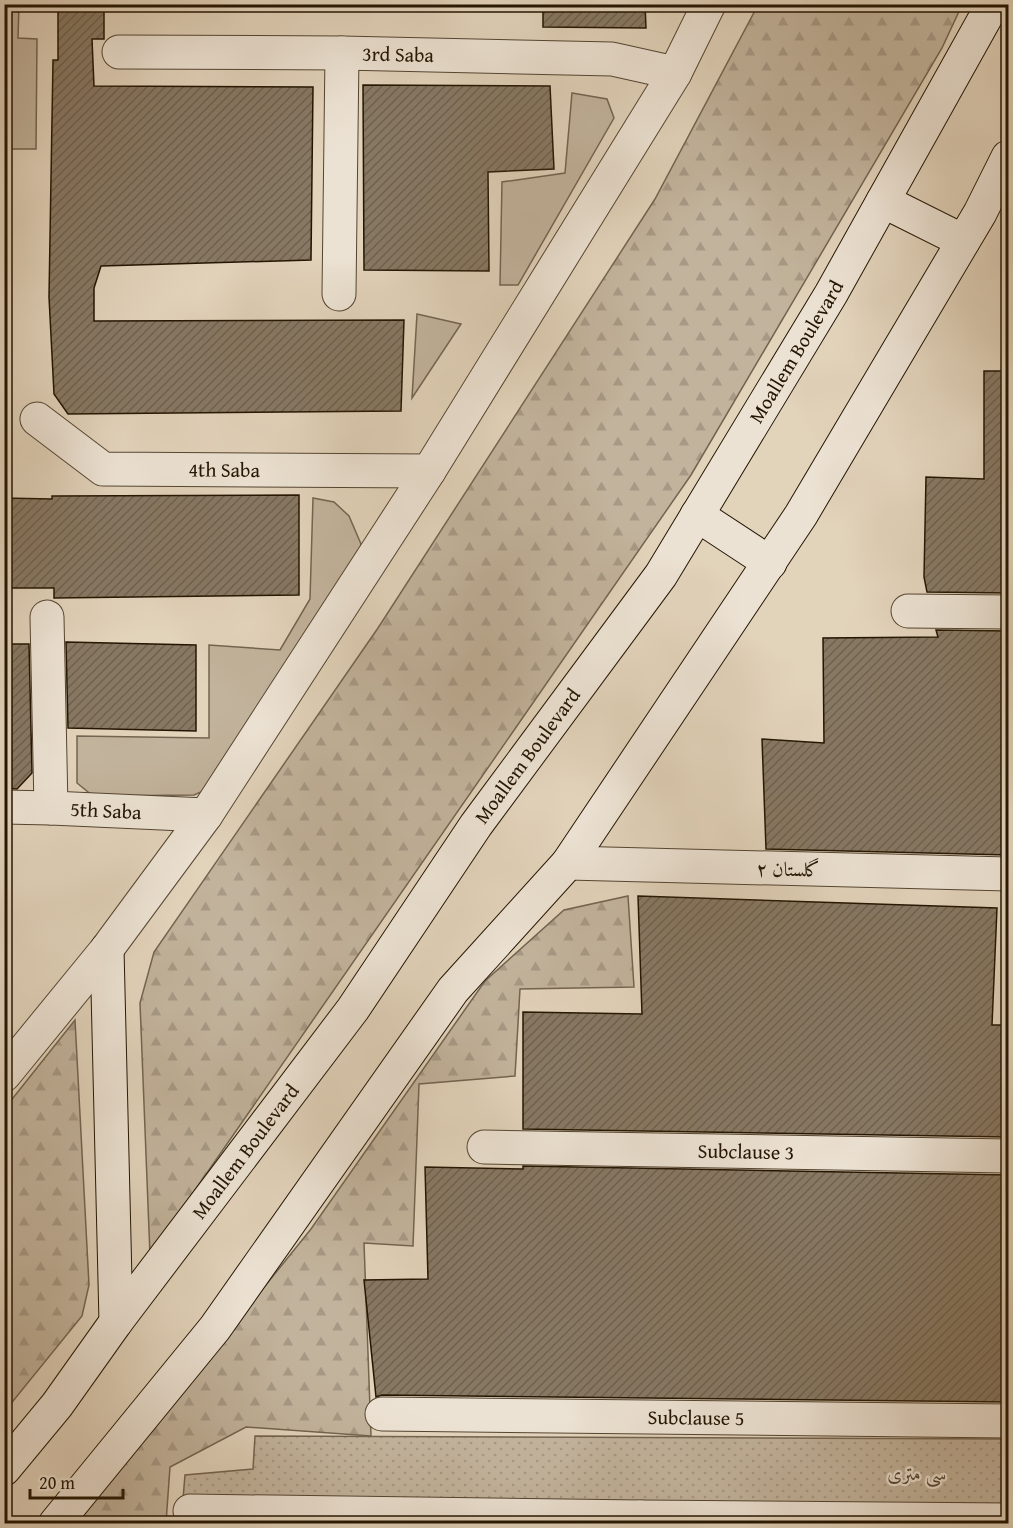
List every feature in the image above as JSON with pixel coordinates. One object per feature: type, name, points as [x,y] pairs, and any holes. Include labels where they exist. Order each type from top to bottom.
[{"type":"street","points":[[4,1075],[107,949],[206,815],[429,471],[675,74],[709,4]]},
{"type":"street","name":"Moallem Boulevard","points":[[4,1469],[57,1406],[116,1322],[353,1009],[476,825],[660,575],[831,294],[993,4]]},
{"type":"street","name":"3rd Saba","points":[[119,52],[612,58],[675,74]]},
{"type":"street","points":[[339,294],[342,53]]},
{"type":"street","points":[[55,1524],[215,1328],[453,990],[568,863],[801,515],[980,213],[1008,157]]},
{"type":"street","points":[[883,201],[963,241]]},
{"type":"street","name":"4th Saba","points":[[38,419],[104,469],[429,471]]},
{"type":"street","points":[[698,515],[770,562]]},
{"type":"street","points":[[908,611],[1008,612]]},
{"type":"street","points":[[47,617],[51,808]]},
{"type":"street","name":"5th Saba","points":[[4,807],[206,815]]},
{"type":"street","name":"گلستان ۲","points":[[568,863],[1008,874]]},
{"type":"street","points":[[107,949],[116,1322]]},
{"type":"street","name":"Subclause 3","points":[[484,1147],[1008,1156]]},
{"type":"street","name":"Subclause 5","points":[[382,1414],[1008,1420]]},
{"type":"street","points":[[190,1510],[640,1520],[1008,1520]]},
{"type":"green space","points":[[5,4],[19,5],[18,38],[37,39],[36,149],[5,149]]},
{"type":"green space","points":[[758,5],[962,5],[942,48],[691,475],[150,1255],[140,1003],[154,952],[378,628],[655,199]]},
{"type":"green space","points":[[572,93],[607,99],[614,118],[518,285],[500,285],[502,182],[565,173]]},
{"type":"green space","points":[[417,314],[461,324],[412,398]]},
{"type":"green space","points":[[313,498],[334,502],[349,516],[361,544],[356,577],[208,789],[194,795],[93,796],[77,783],[77,736],[209,738],[209,645],[280,650],[310,599]]},
{"type":"green space","points":[[628,896],[634,987],[520,989],[515,1076],[419,1084],[413,1246],[364,1243],[371,1436],[246,1427],[170,1467],[166,1523],[73,1524],[311,1229],[485,981],[564,910]]},
{"type":"green space","points":[[75,1020],[89,1285],[82,1316],[5,1411],[5,1108]]},
{"type":"green space","name":"سی متری","points":[[255,1436],[1008,1439],[1008,1508],[183,1499],[185,1475],[253,1469]]},
{"type":"building","points":[[58,4],[104,4],[104,39],[92,39],[94,86],[313,87],[311,260],[101,266],[94,288],[94,321],[404,320],[401,411],[68,414],[54,394],[49,297],[53,60],[58,60]]},
{"type":"building","points":[[543,4],[645,4],[646,28],[543,27]]},
{"type":"building","points":[[363,85],[550,86],[554,169],[488,172],[489,271],[364,270]]},
{"type":"building","points":[[984,371],[1008,371],[1008,593],[927,592],[924,577],[926,477],[984,479]]},
{"type":"building","points":[[299,495],[299,595],[54,598],[54,588],[4,588],[4,498]]},
{"type":"building","points":[[936,630],[1008,631],[1008,855],[766,849],[762,739],[824,743],[823,638],[938,637]]},
{"type":"building","points":[[66,642],[196,645],[196,731],[68,728]]},
{"type":"building","points":[[4,644],[29,644],[32,773],[17,789],[4,788]]},
{"type":"building","points":[[638,896],[997,908],[992,1025],[1008,1025],[1008,1137],[523,1129],[523,1012],[642,1014]]},
{"type":"building","points":[[523,1166],[1008,1175],[1008,1402],[382,1395],[376,1397],[364,1280],[428,1279],[425,1167],[523,1169]]}]
